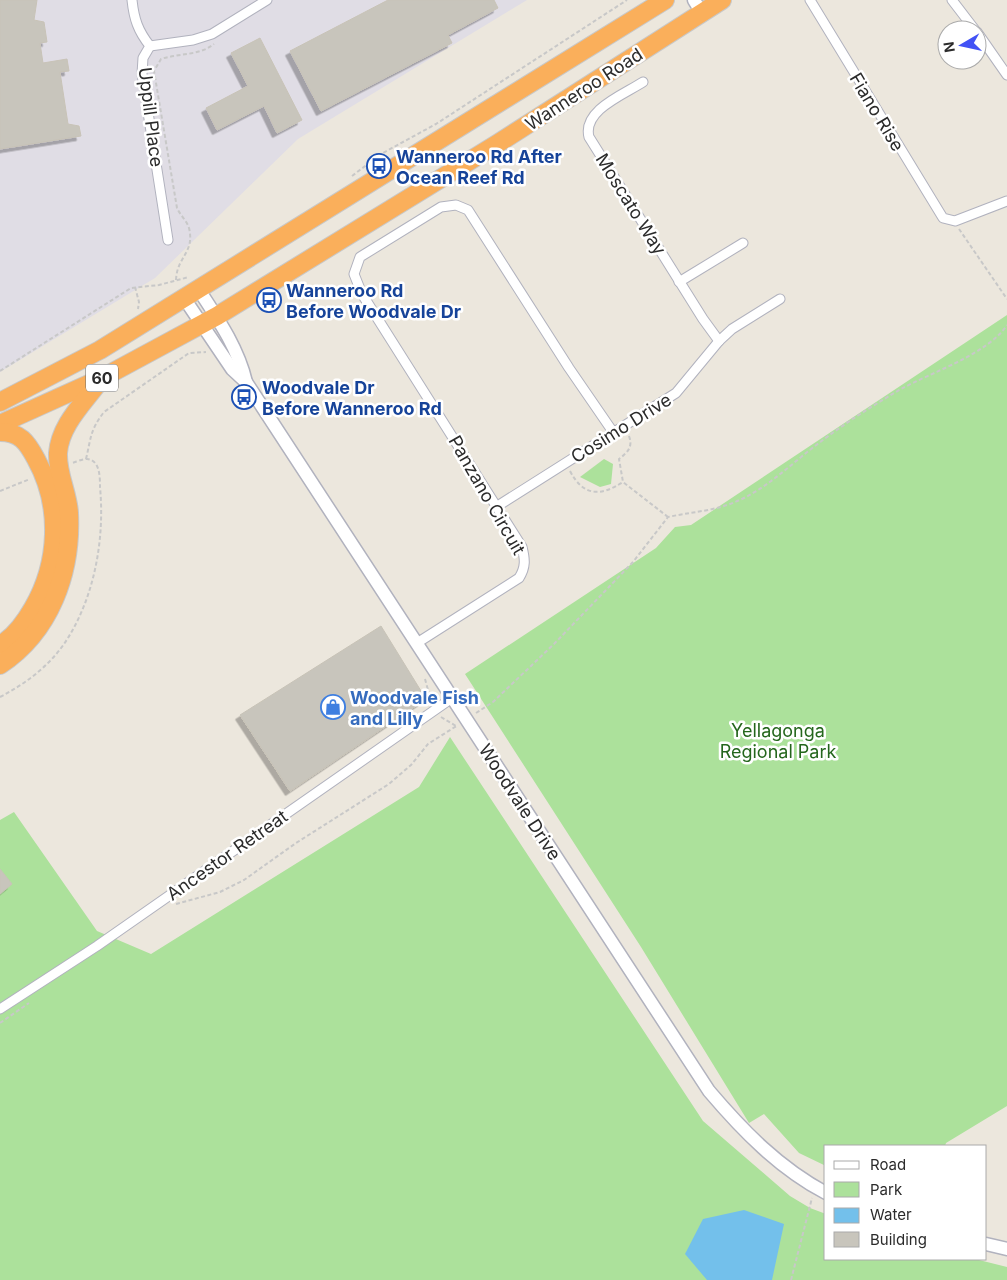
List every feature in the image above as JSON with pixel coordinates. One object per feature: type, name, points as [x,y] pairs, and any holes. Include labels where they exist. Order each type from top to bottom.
[{"type":"highway","name":"Wanneroo Road","points":[[191,294],[646,7],[665,0]]},
{"type":"highway","name":"Wanneroo Road","points":[[0,424],[102,378],[209,320],[497,144],[708,4]]},
{"type":"highway","name":"60","points":[[0,402],[74,366],[191,294]]},
{"type":"highway","points":[[0,665],[16,655],[30,640],[52,607],[60,585],[67,552],[69,512],[58,453],[62,435],[71,418],[102,378]]},
{"type":"highway","points":[[0,432],[13,432],[19,435],[33,454],[50,494],[54,530],[50,562],[43,588],[27,618],[0,645]]},
{"type":"street","name":"Uppill Place","points":[[132,0],[134,21],[140,34],[150,46],[143,58],[142,74],[168,240]]},
{"type":"street","points":[[150,46],[193,40],[216,32],[267,0]]},
{"type":"street","name":"Fiano Rise","points":[[810,0],[939,213],[951,221]]},
{"type":"street","points":[[952,0],[967,20]]},
{"type":"street","points":[[987,47],[1007,75]]},
{"type":"street","name":"Moscato Way","points":[[643,82],[597,111],[590,123],[588,133],[679,282],[719,341]]},
{"type":"street","points":[[951,221],[1007,201]]},
{"type":"street","name":"Panzano Circuit","points":[[417,643],[510,584],[524,571],[526,561],[522,546],[356,282],[356,266],[360,257],[441,207],[456,205],[468,210],[569,368],[613,432]]},
{"type":"street","points":[[679,282],[743,243]]},
{"type":"street","name":"Woodvale Drive","points":[[191,294],[242,363],[246,382],[452,698],[461,723],[709,1091],[739,1127],[763,1149],[797,1176],[824,1192]]},
{"type":"street","name":"Cosimo Drive","points":[[496,507],[676,393],[719,341],[732,329],[780,299]]},
{"type":"street","name":"Ancestor Retreat","points":[[0,1009],[97,946],[452,698]]},
{"type":"street","points":[[987,1244],[1007,1249]]},
{"type":"path","points":[[176,280],[176,267],[189,250],[191,239],[188,225],[177,208],[154,71],[161,58],[207,50],[220,40],[216,32]]},
{"type":"path","points":[[951,221],[1007,300]]},
{"type":"path","points":[[0,371],[131,288],[159,285]]},
{"type":"path","points":[[175,904],[220,892],[244,880],[296,843],[389,784],[411,765],[428,744],[493,702],[554,644],[633,562],[668,517],[735,502],[759,488],[794,464],[816,445],[902,389],[971,355],[1003,331],[1007,325]]},
{"type":"path","points":[[70,463],[86,459],[88,439],[94,425],[104,412],[189,353],[198,351],[209,352]]},
{"type":"path","points":[[623,436],[630,436],[631,445],[629,452],[619,459],[622,482],[668,517]]},
{"type":"path","points":[[570,470],[575,481],[588,491],[598,493],[612,489],[622,482]]},
{"type":"path","points":[[0,492],[35,477]]},
{"type":"path","points":[[425,675],[430,700],[442,719],[461,723]]},
{"type":"path","points":[[461,723],[462,733]]},
{"type":"path","points":[[0,1023],[32,1001]]},
{"type":"path","points":[[791,1280],[813,1196]]},
{"type":"shaded area","points":[[0,0],[527,0],[298,139],[155,278],[0,372]]},
{"type":"green space","name":"Yellagonga Regional Park","points":[[1007,315],[1007,1106],[945,1145],[824,1145],[824,1165],[799,1153],[764,1114],[749,1123],[641,947],[465,674],[656,548],[675,527],[691,525]]},
{"type":"green space","points":[[604,459],[613,464],[611,484],[600,487],[580,477]]},
{"type":"green space","points":[[450,737],[703,1121],[790,1196],[810,1208],[824,1213],[824,1260],[979,1260],[1007,1267],[1007,1280],[0,1280],[0,820],[14,812],[97,931],[151,954],[419,787]]},
{"type":"water","points":[[744,1210],[784,1224],[772,1280],[707,1280],[685,1254],[703,1219]]},
{"type":"building","points":[[0,0],[37,0],[34,20],[44,22],[47,42],[40,43],[43,63],[67,59],[69,71],[60,72],[68,124],[79,126],[81,136],[0,149]]},
{"type":"building","points":[[388,0],[494,0],[498,8],[448,35],[452,43],[321,111],[290,51]]},
{"type":"building","points":[[260,38],[302,120],[277,133],[264,106],[217,130],[206,108],[248,86],[231,53]]},
{"type":"building","name":"Woodvale Fish and Lilly","points":[[381,626],[426,699],[290,791],[240,715]]},
{"type":"building","points":[[0,869],[12,884],[0,894]]},
{"type":"place","name":"Wanneroo Rd After Ocean Reef Rd","points":[[379,166]]},
{"type":"place","name":"Wanneroo Rd Before Woodvale Dr","points":[[269,300]]},
{"type":"place","name":"Woodvale Dr Before Wanneroo Rd","points":[[244,397]]},
{"type":"place","name":"Woodvale Fish and Lilly","points":[[333,707]]}]
